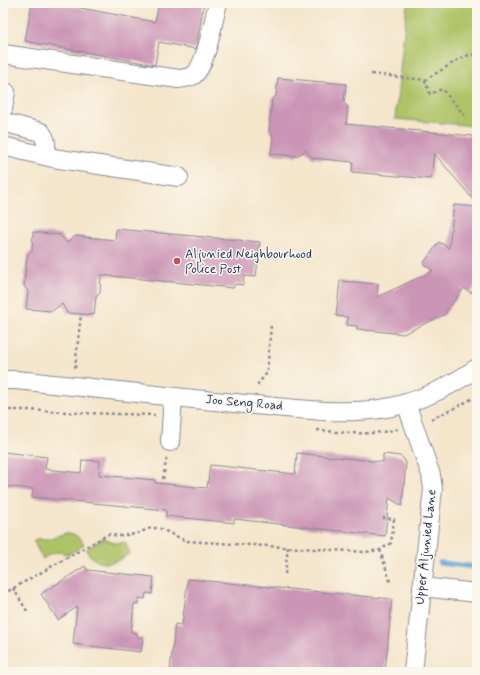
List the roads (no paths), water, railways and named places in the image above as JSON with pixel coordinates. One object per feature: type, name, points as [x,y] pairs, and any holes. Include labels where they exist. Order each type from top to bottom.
[{"type":"street","points":[[3,54],[179,79],[193,77],[199,70],[205,54],[218,3]]},
{"type":"street","points":[[3,122],[41,132],[46,140],[47,146],[45,155]]},
{"type":"street","points":[[3,146],[61,159],[179,177]]},
{"type":"street","name":"Joo Seng Road","points":[[3,380],[16,380],[173,397],[330,411],[356,411],[381,409],[406,403],[438,392],[477,368]]},
{"type":"street","points":[[170,442],[173,397]]},
{"type":"street","name":"Upper Aljunied Lane","points":[[406,403],[431,475],[434,489],[413,672]]},
{"type":"street","points":[[422,586],[477,593]]},
{"type":"waterway","points":[[440,563],[477,567]]},
{"type":"place","name":"Aljunied Neighbourhood Police Post","points":[[177,261]]}]
